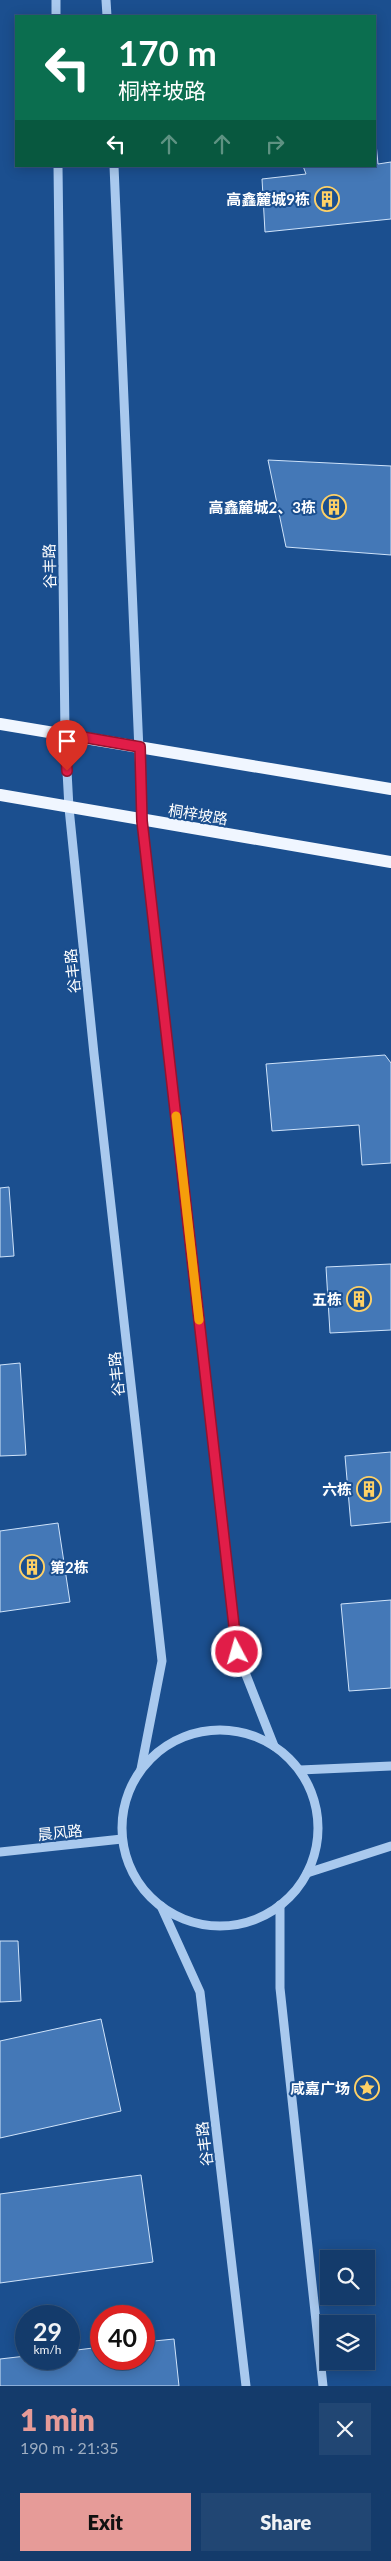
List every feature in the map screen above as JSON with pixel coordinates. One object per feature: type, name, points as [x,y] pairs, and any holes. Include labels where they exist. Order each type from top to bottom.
[{"type":"main road","points":[[0,724],[391,789]]},
{"type":"main road","name":"桐梓坡路","points":[[0,795],[142,821],[391,862]]},
{"type":"street","points":[[56,0],[56,15]]},
{"type":"street","points":[[106,0],[107,15]]},
{"type":"street","name":"谷丰路","points":[[58,167],[65,734],[70,808],[94,1054],[162,1661],[141,1769]]},
{"type":"street","points":[[114,167],[142,821],[237,1652],[274,1746]]},
{"type":"street","points":[[218,1729],[247,1734],[274,1746],[300,1770],[313,1794],[318,1821],[316,1848],[308,1873],[296,1891],[280,1905],[252,1920],[221,1926],[190,1921],[161,1906],[142,1888],[129,1865],[122,1839],[122,1814],[129,1790],[141,1769],[162,1748],[189,1734],[218,1729]]},
{"type":"street","points":[[300,1770],[391,1766]]},
{"type":"street","name":"晨风路","points":[[0,1852],[122,1839]]},
{"type":"street","points":[[308,1873],[391,1846]]},
{"type":"street","points":[[280,1905],[280,1988],[323,2386]]},
{"type":"street","name":"谷丰路","points":[[161,1906],[200,1992],[246,2386]]},
{"type":"building","name":"高鑫麓城9栋","points":[[376,143],[378,164],[391,162],[391,219],[265,232],[262,179],[306,174],[303,167],[376,167]]},
{"type":"building","name":"高鑫麓城2、3栋","points":[[268,460],[391,466],[391,555],[286,547]]},
{"type":"building","points":[[385,1055],[391,1063],[391,1163],[362,1165],[359,1125],[272,1131],[266,1064]]},
{"type":"building","points":[[9,1187],[14,1256],[0,1257],[0,1188]]},
{"type":"building","name":"五栋","points":[[391,1264],[391,1330],[330,1333],[326,1267]]},
{"type":"building","points":[[20,1363],[26,1455],[0,1456],[0,1365]]},
{"type":"building","name":"六栋","points":[[391,1452],[391,1522],[351,1526],[345,1456]]},
{"type":"building","name":"第2栋","points":[[58,1523],[70,1602],[0,1612],[0,1531]]},
{"type":"building","points":[[391,1600],[391,1688],[349,1691],[341,1604]]},
{"type":"building","points":[[0,1941],[18,1941],[21,2001],[0,2002]]},
{"type":"building","points":[[101,2019],[121,2111],[0,2138],[0,2041]]},
{"type":"building","points":[[141,2175],[153,2262],[0,2283],[0,2194]]},
{"type":"building","points":[[174,2339],[179,2386],[0,2386],[0,2359],[15,2357],[15,2370],[80,2370],[80,2350],[90,2348],[90,2370],[155,2370],[155,2341]]},
{"type":"slow traffic","points":[[176,1116],[199,1320]]},
{"type":"place","name":"高鑫麓城9栋","points":[[327,199]]},
{"type":"place","name":"高鑫麓城2、3栋","points":[[334,507]]},
{"type":"place","name":"五栋","points":[[359,1299]]},
{"type":"place","name":"六栋","points":[[369,1489]]},
{"type":"place","name":"第2栋","points":[[32,1567]]},
{"type":"place","name":"咸嘉广场","points":[[367,2088]]},
{"type":"route","points":[[67,771],[65,734],[140,747],[142,821],[237,1652]]}]
